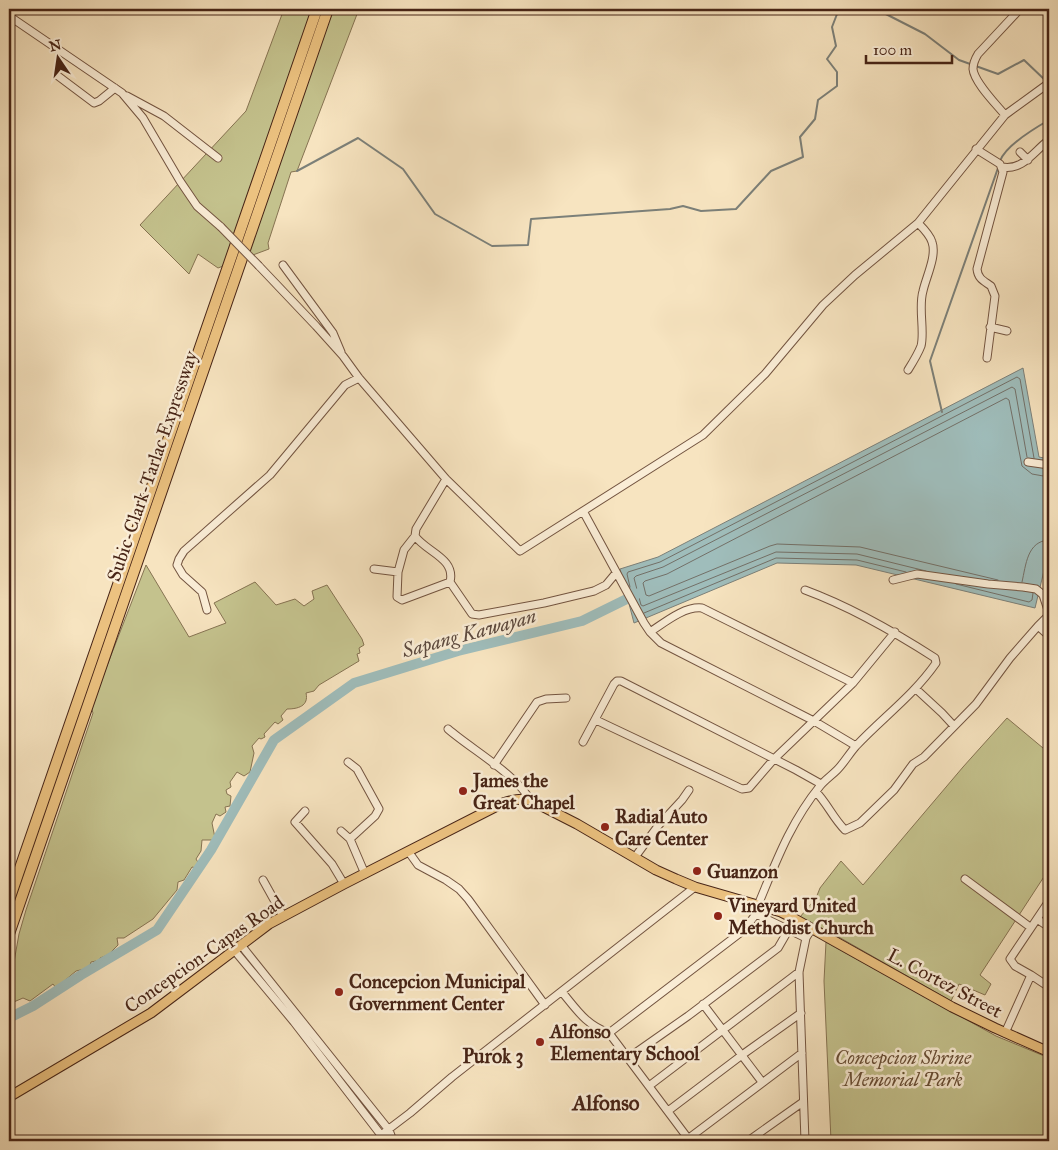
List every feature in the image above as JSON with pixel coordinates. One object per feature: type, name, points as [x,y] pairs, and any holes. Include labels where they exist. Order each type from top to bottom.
[{"type":"highway","name":"Subic-Clark-Tarlac Expressway","points":[[9,900],[317,9]]},
{"type":"highway","name":"Subic-Clark-Tarlac Expressway","points":[[9,934],[328,9]]},
{"type":"main road","name":"Concepcion-Capas Road","points":[[9,1097],[151,1013],[269,924],[283,916],[503,803],[512,800],[530,800]]},
{"type":"main road","name":"L. Cortez Street","points":[[530,800],[656,870],[695,887],[781,912],[913,986],[1005,1033],[1049,1052]]},
{"type":"street","points":[[1005,115],[976,78],[973,62],[978,54],[1020,9]]},
{"type":"street","points":[[9,16],[122,93],[164,116],[218,158]]},
{"type":"street","points":[[58,76],[94,103],[100,101],[115,88]]},
{"type":"street","points":[[122,93],[143,118],[197,206],[221,227],[316,326],[446,479],[520,551],[704,435],[764,374],[822,305],[918,223],[1005,115],[1049,83]]},
{"type":"street","points":[[976,149],[1002,168],[1009,168],[1018,166],[1028,160],[1049,140]]},
{"type":"street","points":[[1020,152],[1028,160]]},
{"type":"street","points":[[987,358],[995,296],[992,286],[977,275],[977,269],[999,190],[1002,168]]},
{"type":"street","points":[[908,370],[921,346],[920,310],[922,291],[930,270],[933,249],[931,238],[918,223]]},
{"type":"street","points":[[283,265],[333,333],[343,356]]},
{"type":"street","points":[[990,327],[1007,332]]},
{"type":"street","points":[[207,610],[202,592],[183,575],[177,565],[179,558],[184,551],[270,475],[345,385],[359,378]]},
{"type":"street","points":[[1028,462],[1049,466]]},
{"type":"street","points":[[446,479],[416,529],[415,536],[404,550],[398,572],[397,597],[402,600],[450,582]]},
{"type":"street","points":[[583,511],[644,623],[661,643],[814,721],[856,746]]},
{"type":"street","points":[[415,536],[420,543],[446,562],[452,575],[450,582]]},
{"type":"street","points":[[374,569],[398,572]]},
{"type":"street","points":[[816,792],[824,800],[845,830],[852,828],[860,822],[894,790],[912,764],[924,757],[976,704],[1049,614],[1041,593],[1023,586],[988,584],[917,574],[893,580]]},
{"type":"street","points":[[450,582],[472,614],[479,615],[544,603],[594,591],[618,576]]},
{"type":"street","points":[[608,1033],[744,930],[756,914],[785,841],[799,814],[821,784],[836,770],[856,746],[916,689],[936,664],[935,658],[895,632],[831,600],[804,590]]},
{"type":"street","points":[[650,632],[682,612],[702,608],[853,682]]},
{"type":"street","points":[[1038,626],[1049,636]]},
{"type":"street","points":[[596,720],[742,789],[750,788],[774,759],[853,682],[895,632]]},
{"type":"street","points":[[584,742],[614,684],[617,681],[621,681],[821,784]]},
{"type":"street","points":[[916,689],[954,726]]},
{"type":"street","points":[[494,765],[537,702],[546,699],[566,698]]},
{"type":"street","points":[[448,729],[526,791],[530,800]]},
{"type":"street","points":[[348,762],[357,769],[379,809],[375,816],[350,839]]},
{"type":"street","points":[[635,857],[658,826],[689,790]]},
{"type":"street","points":[[305,811],[295,822],[332,864],[344,884]]},
{"type":"street","points":[[341,831],[350,839],[365,874]]},
{"type":"street","points":[[408,851],[418,865],[446,880],[468,898],[545,1005]]},
{"type":"street","points":[[965,879],[1030,928]]},
{"type":"street","points":[[263,880],[283,916]]},
{"type":"street","points":[[381,1135],[452,1077],[695,887]]},
{"type":"street","points":[[1049,901],[1010,959],[1014,966],[1049,987]]},
{"type":"street","points":[[756,914],[806,938]]},
{"type":"street","points":[[1037,919],[1049,927]]},
{"type":"street","points":[[805,1141],[799,972],[806,938],[812,928]]},
{"type":"street","points":[[628,1058],[778,948],[789,930]]},
{"type":"street","points":[[237,948],[389,1130],[393,1141]]},
{"type":"street","points":[[237,948],[381,1135],[388,1141]]},
{"type":"street","points":[[649,1086],[799,972]]},
{"type":"street","points":[[1005,1033],[1031,975]]},
{"type":"street","points":[[562,992],[588,1023],[608,1033],[688,1140],[802,1053]]},
{"type":"street","points":[[703,1004],[762,1082]]},
{"type":"street","points":[[668,1111],[801,1013]]},
{"type":"street","points":[[748,1141],[803,1102]]},
{"type":"green space","points":[[284,9],[359,9],[297,171],[291,172],[268,243],[269,249],[218,268],[198,254],[189,274],[140,225],[246,111]]},
{"type":"green space","points":[[146,565],[189,637],[226,623],[214,603],[255,582],[276,605],[295,599],[304,606],[314,599],[312,591],[327,585],[364,645],[359,648],[360,653],[357,654],[359,661],[319,685],[314,691],[306,693],[306,701],[302,706],[287,709],[281,716],[283,720],[278,724],[275,722],[264,734],[265,737],[259,738],[252,746],[254,753],[250,772],[244,776],[237,772],[230,782],[231,787],[226,790],[227,794],[231,796],[230,806],[225,807],[226,812],[220,816],[216,814],[212,823],[214,840],[202,840],[201,851],[196,859],[199,864],[196,868],[192,867],[184,880],[178,882],[177,890],[153,919],[124,938],[117,938],[118,945],[108,955],[100,958],[98,963],[96,961],[91,962],[89,968],[76,971],[56,988],[53,984],[30,1001],[23,998],[9,1004],[13,995],[9,990],[19,934],[26,910],[93,713],[91,707]]},
{"type":"green space","points":[[1007,718],[1049,753],[1049,869],[980,975],[991,984],[985,995],[959,984],[951,1001],[800,917],[816,898],[820,888],[841,861],[863,885]]},
{"type":"green space","name":"Concepcion Shrine Memorial Park","points":[[826,942],[996,1036],[1049,1058],[1049,1141],[831,1141],[824,981]]},
{"type":"water","points":[[1023,368],[1039,457],[1049,459],[1049,550],[1035,608],[856,565],[777,563],[634,623],[620,569],[658,557]]},
{"type":"waterway","points":[[297,171],[358,138],[403,169],[435,214],[492,246],[528,245],[531,219],[670,209],[683,206],[701,211],[736,209],[771,171],[803,157],[800,137],[815,119],[818,100],[837,86],[837,72],[827,59],[836,46],[832,27],[839,9]]},
{"type":"waterway","points":[[876,9],[925,34],[959,60],[998,74],[1024,60],[1046,81]]},
{"type":"waterway","points":[[1000,161],[1014,143],[1049,120]]},
{"type":"waterway","points":[[942,412],[930,361],[998,168]]},
{"type":"waterway","name":"Sapang Kawayan","points":[[9,1018],[33,1006],[157,930],[211,850],[274,740],[354,683],[458,651],[582,621],[639,593]]},
{"type":"place","name":"James the Great Chapel","points":[[463,791]]},
{"type":"place","name":"Radial Auto Care Center","points":[[605,827]]},
{"type":"place","name":"Guanzon","points":[[697,871]]},
{"type":"place","name":"Vineyard United Methodist Church","points":[[718,916]]},
{"type":"place","name":"Concepcion Municipal Government Center","points":[[339,992]]},
{"type":"place","name":"Alfonso Elementary School","points":[[540,1042]]},
{"type":"district","name":"Purok 3","points":[[493,1056]]},
{"type":"district","name":"Alfonso","points":[[606,1103]]}]
